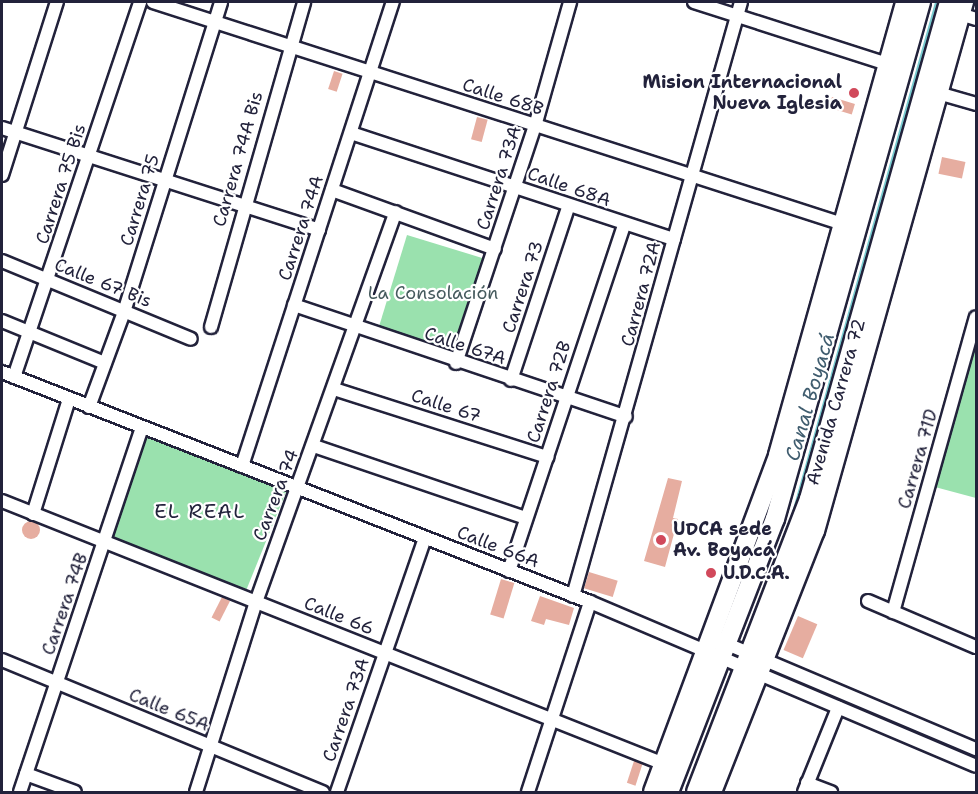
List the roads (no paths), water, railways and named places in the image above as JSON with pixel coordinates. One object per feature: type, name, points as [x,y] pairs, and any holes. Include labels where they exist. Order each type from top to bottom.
[{"type":"highway","name":"Avenida Carrera 72","points":[[712,792],[736,656],[778,455],[887,64],[915,5]]},
{"type":"highway","name":"Avenida Carrera 72","points":[[696,792],[775,519],[915,5]]},
{"type":"highway","name":"Avenida Carrera 72","points":[[669,792],[804,517],[849,351],[961,7]]},
{"type":"highway","name":"Avenida Carrera 72","points":[[653,792],[664,764],[815,531],[961,7]]},
{"type":"highway","points":[[849,351],[871,334]]},
{"type":"street","points":[[2,175],[57,2]]},
{"type":"street","name":"Carrera 75 Bis","points":[[14,377],[140,2]]},
{"type":"street","name":"Calle 68B","points":[[153,2],[693,178],[843,224]]},
{"type":"street","name":"Carrera 75","points":[[89,407],[124,312],[221,2]]},
{"type":"street","name":"Carrera 74A Bis","points":[[211,327],[242,204],[304,2]]},
{"type":"street","name":"Carrera 74A","points":[[242,466],[393,2]]},
{"type":"street","name":"Carrera 73A","points":[[456,363],[535,126],[570,2]]},
{"type":"street","points":[[694,2],[887,64]]},
{"type":"street","name":"Carrera 72A","points":[[573,596],[626,417],[741,2]]},
{"type":"street","points":[[938,93],[976,104]]},
{"type":"street","points":[[2,128],[319,230]]},
{"type":"street","name":"Calle 68A","points":[[351,133],[624,225],[674,239]]},
{"type":"street","points":[[332,190],[495,249]]},
{"type":"street","name":"Carrera 73","points":[[511,380],[569,206]]},
{"type":"street","name":"Carrera 74","points":[[196,792],[256,602],[314,446],[396,212]]},
{"type":"street","name":"Carrera 72B","points":[[509,571],[624,225]]},
{"type":"street","name":"Calle 67 Bis","points":[[2,261],[190,339]]},
{"type":"street","name":"Calle 67A","points":[[294,305],[456,363],[626,417]]},
{"type":"street","name":"Carrera 71D","points":[[893,612],[976,316]]},
{"type":"street","points":[[2,321],[105,363]]},
{"type":"street","name":"Calle 66A","points":[[2,372],[573,596],[976,749]]},
{"type":"street","name":"Calle 67","points":[[334,389],[547,458]]},
{"type":"street","points":[[33,514],[69,399]]},
{"type":"street","name":"Carrera 74B","points":[[20,792],[142,427]]},
{"type":"street","points":[[314,446],[526,518]]},
{"type":"street","name":"Calle 66","points":[[2,501],[664,764]]},
{"type":"street","name":"Carrera 73A","points":[[337,792],[425,538]]},
{"type":"street","points":[[868,601],[976,647]]},
{"type":"street","points":[[528,792],[590,602]]},
{"type":"street","name":"Calle 66A","points":[[736,656],[838,708],[976,766]]},
{"type":"street","name":"Calle 65A","points":[[2,660],[323,792]]},
{"type":"street","points":[[831,792],[806,788],[838,708]]},
{"type":"street","points":[[26,774],[75,792]]},
{"type":"waterway","name":"Canal Boyacá","points":[[790,523],[936,2]]},
{"type":"place","name":"Mision Internacional Nueva Iglesia","points":[[854,93]]},
{"type":"place","name":"UDCA sede Av. Boyacá","points":[[661,540]]},
{"type":"place","name":"U.D.C.A.","points":[[711,573]]},
{"type":"district","name":"EL REAL","points":[[200,511]]},
{"type":"park label","name":"La Consolación","points":[[433,293]]}]
